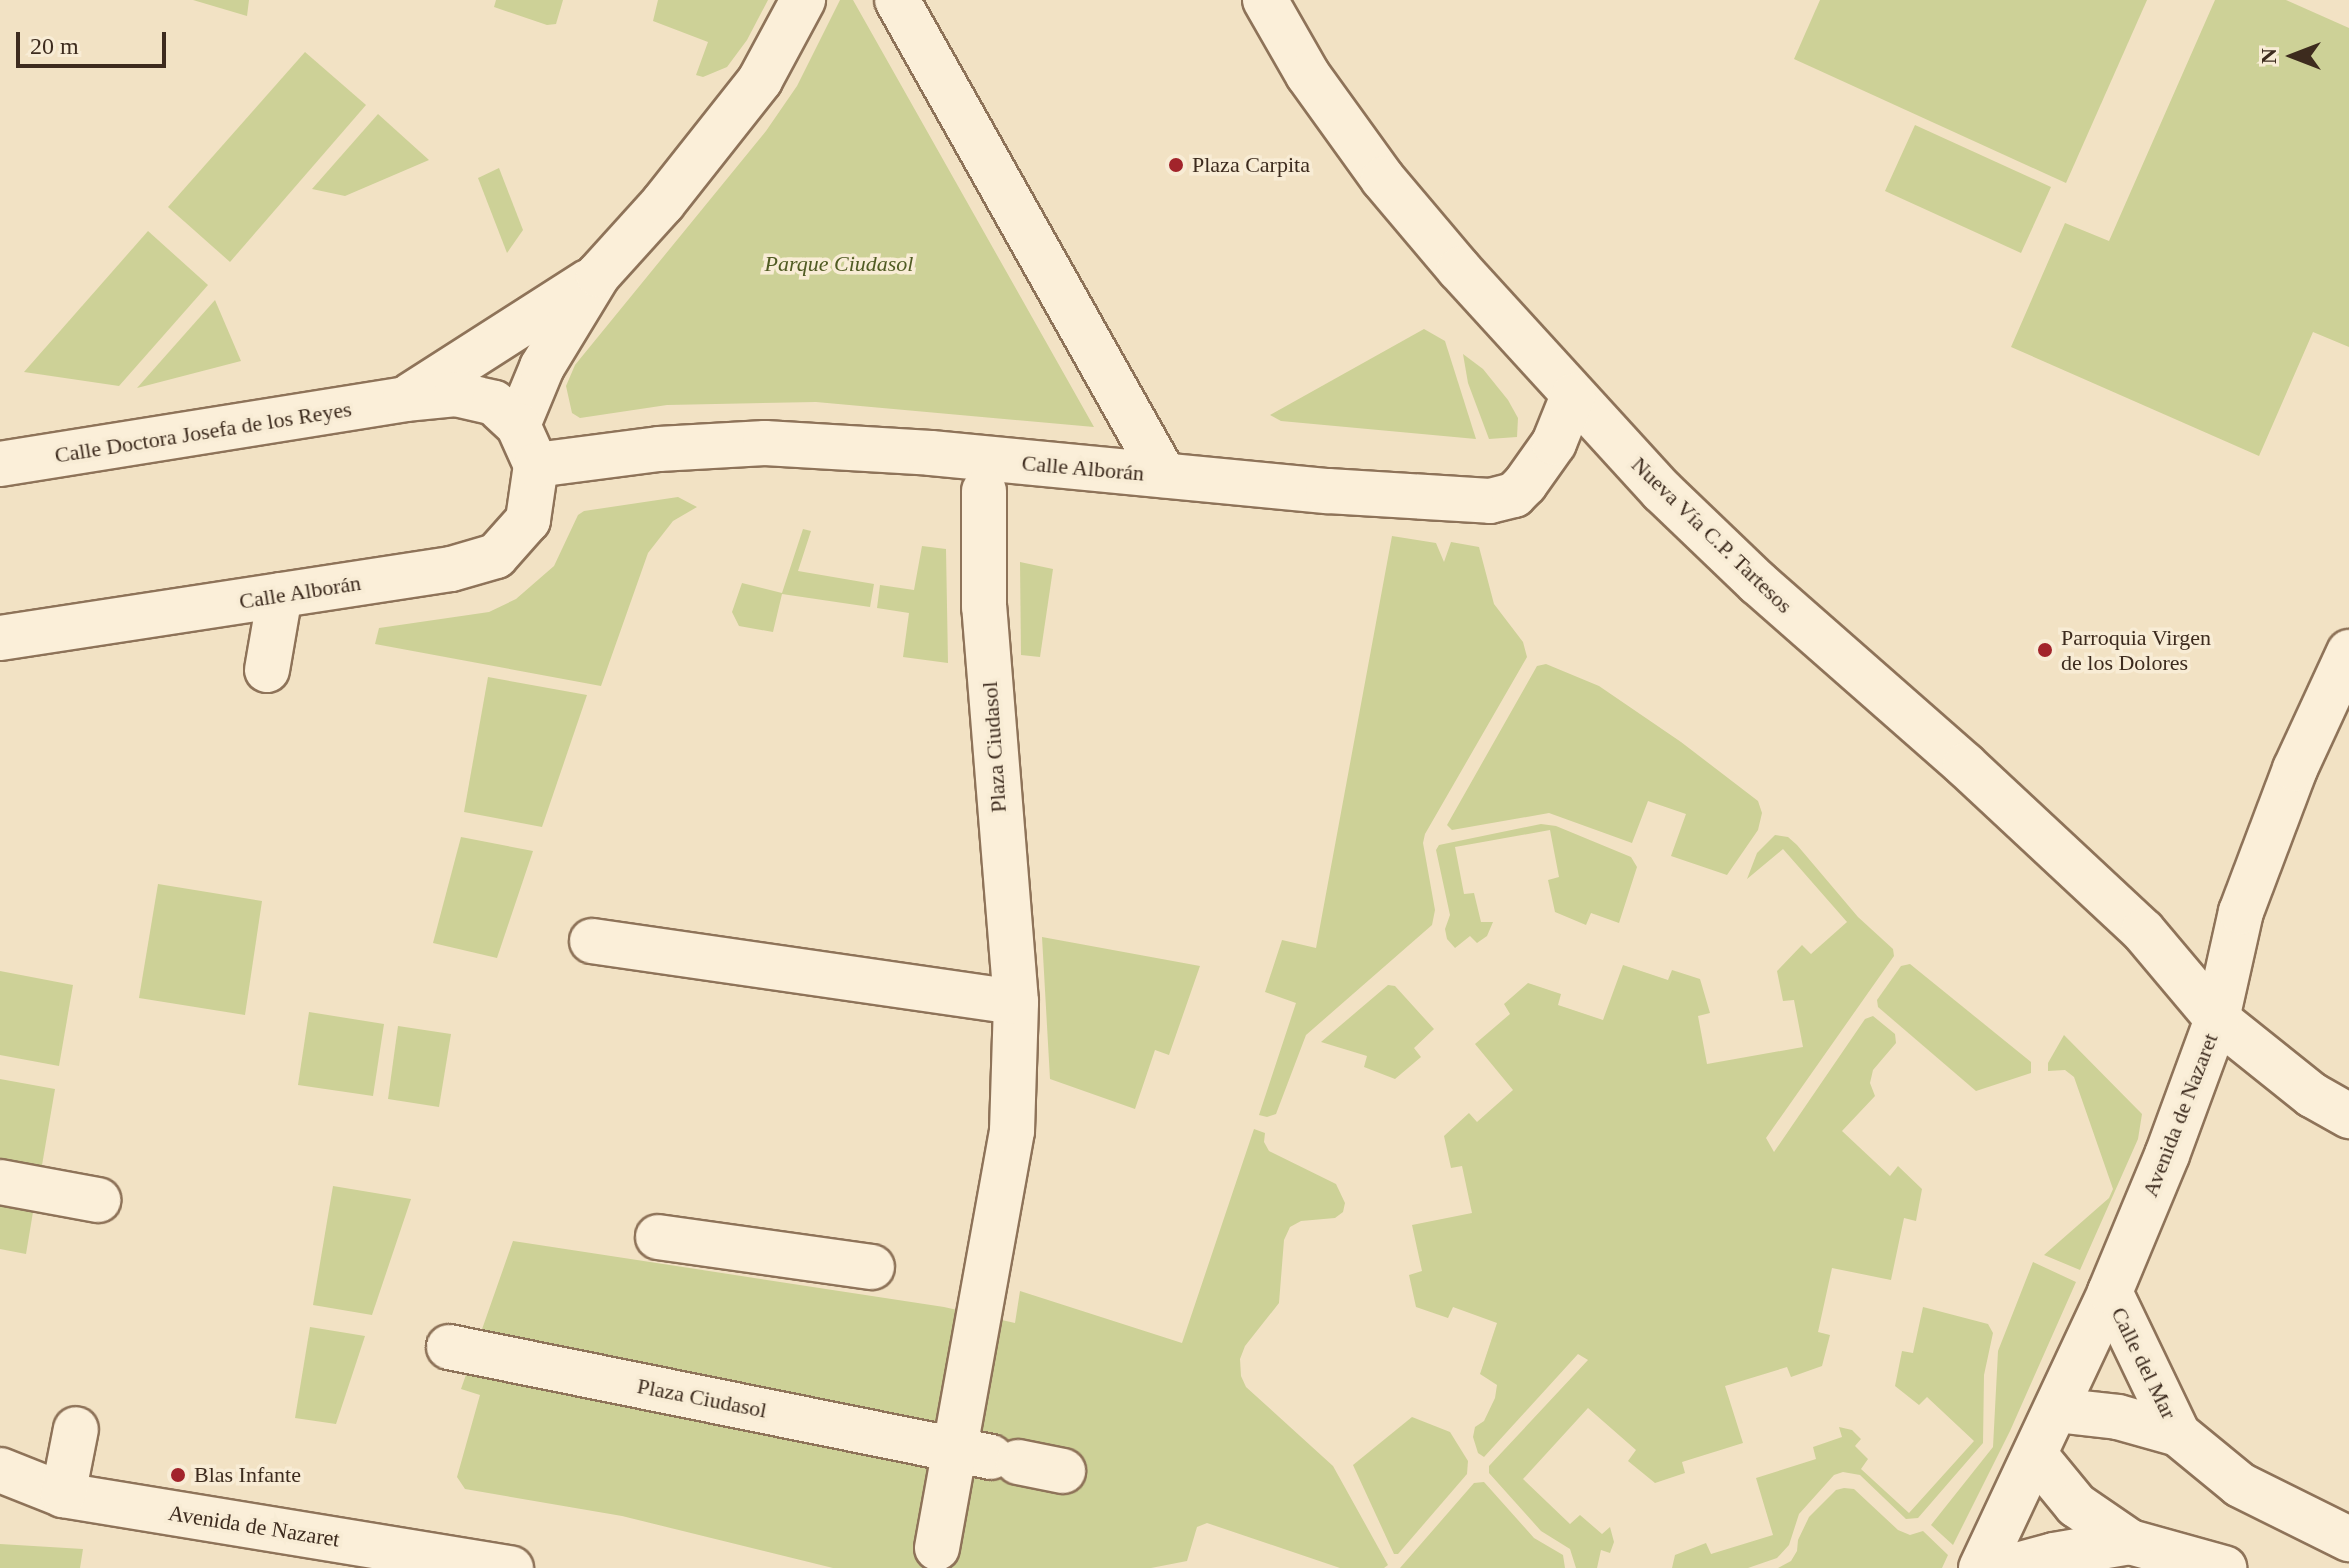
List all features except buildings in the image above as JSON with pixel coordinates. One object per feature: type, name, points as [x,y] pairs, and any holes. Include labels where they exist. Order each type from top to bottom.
[{"type":"street","name":"Calle Doctora Josefa de los Reyes","points":[[0,464],[405,399],[456,394],[494,403],[518,425],[542,367],[598,275],[663,203],[760,80],[803,0]]},
{"type":"street","points":[[897,0],[1164,475]]},
{"type":"street","name":"Nueva Vía C.P. Tartesos","points":[[1265,0],[1308,75],[1383,179],[1573,396],[1662,491],[1758,583],[1965,765],[2143,931],[2217,1019],[2312,1095],[2349,1116]]},
{"type":"street","name":"Calle Doctora Josefa de los Reyes","points":[[405,399],[598,275]]},
{"type":"street","name":"Calle Alborán","points":[[2,648],[280,595],[451,569],[496,556],[528,520],[536,465],[659,449],[765,443],[931,453],[1343,492],[1490,501],[1514,495],[1525,484],[1554,443],[1573,396]]},
{"type":"street","points":[[518,425],[536,465]]},
{"type":"street","name":"Plaza Ciudasol","points":[[937,1548],[988,1456],[1012,1131],[1016,1002],[984,607],[984,491]]},
{"type":"street","points":[[267,670],[280,595]]},
{"type":"street","name":"Avenida de Nazaret","points":[[1981,1568],[2110,1292],[2167,1155],[2217,1019],[2241,912],[2295,769],[2349,652]]},
{"type":"street","points":[[592,941],[1016,1002]]},
{"type":"street","points":[[0,1182],[98,1200]]},
{"type":"street","points":[[658,1237],[872,1267]]},
{"type":"street","name":"Calle del Mar","points":[[2110,1292],[2178,1434]]},
{"type":"street","name":"Plaza Ciudasol","points":[[449,1347],[1063,1471]]},
{"type":"street","name":"Calle del Mar","points":[[2056,1410],[2118,1417],[2178,1434],[2240,1485],[2349,1539]]},
{"type":"street","points":[[0,1497],[63,1495],[76,1429]]},
{"type":"street","points":[[2035,1455],[2076,1505],[2130,1542],[2224,1568]]},
{"type":"street","name":"Avenida de Nazaret","points":[[0,1470],[63,1495],[511,1568]]},
{"type":"street","points":[[2006,1568],[2054,1555],[2130,1542]]},
{"type":"green space","points":[[193,0],[249,0],[247,16]]},
{"type":"green space","points":[[496,0],[563,0],[556,24],[547,25],[494,7]]},
{"type":"green space","points":[[658,0],[768,0],[747,40],[727,67],[703,77],[696,75],[708,42],[653,21]]},
{"type":"green space","name":"Parque Ciudasol","points":[[840,0],[853,0],[1094,427],[816,402],[667,405],[580,418],[572,413],[566,386],[575,365],[766,131],[797,86]]},
{"type":"green space","points":[[1820,0],[2147,0],[2066,183],[1794,59]]},
{"type":"green space","points":[[2215,0],[2286,0],[2349,28],[2349,347],[2313,332],[2259,456],[2011,347],[2065,223],[2109,241]]},
{"type":"green space","points":[[305,52],[366,105],[230,262],[168,207]]},
{"type":"green space","points":[[378,114],[429,160],[345,196],[312,189]]},
{"type":"green space","points":[[1915,125],[2051,187],[2021,253],[1885,191]]},
{"type":"green space","points":[[499,168],[523,230],[507,253],[478,178]]},
{"type":"green space","points":[[148,231],[208,285],[119,386],[24,372]]},
{"type":"green space","points":[[215,300],[241,361],[137,388]]},
{"type":"green space","points":[[1424,329],[1445,341],[1476,439],[1281,421],[1270,415]]},
{"type":"green space","points":[[1463,354],[1483,369],[1508,400],[1518,418],[1517,437],[1489,439],[1468,383]]},
{"type":"green space","points":[[678,497],[697,507],[673,521],[648,553],[601,686],[375,644],[379,628],[489,612],[516,599],[554,566],[578,515],[584,511]]},
{"type":"green space","points":[[803,529],[811,531],[798,571],[874,584],[870,607],[782,594],[773,632],[739,626],[732,612],[742,583],[782,593]]},
{"type":"green space","points":[[1392,536],[1436,543],[1444,562],[1451,542],[1479,547],[1494,604],[1523,642],[1527,657],[1425,834],[1423,843],[1435,910],[1432,925],[1306,1035],[1276,1114],[1267,1117],[1259,1115],[1296,1003],[1265,992],[1282,940],[1316,948]]},
{"type":"green space","points":[[922,546],[946,549],[948,663],[903,657],[909,613],[877,608],[880,585],[914,590]]},
{"type":"green space","points":[[1020,562],[1053,569],[1040,657],[1021,655]]},
{"type":"green space","points":[[1546,664],[1599,686],[1681,742],[1758,801],[1762,813],[1758,830],[1727,875],[1671,856],[1686,814],[1648,801],[1632,843],[1549,813],[1452,830],[1447,825],[1537,666]]},
{"type":"green space","points":[[488,677],[587,695],[542,827],[464,812]]},
{"type":"green space","points":[[1541,824],[1556,826],[1631,857],[1637,867],[1619,923],[1591,913],[1586,925],[1555,912],[1548,880],[1559,877],[1550,830],[1455,847],[1464,894],[1474,893],[1481,922],[1493,922],[1487,936],[1477,943],[1470,936],[1455,948],[1447,939],[1445,929],[1450,915],[1436,850],[1439,845]]},
{"type":"green space","points":[[1775,835],[1788,837],[1797,845],[1858,917],[1893,949],[1894,956],[1766,1138],[1774,1152],[1865,1019],[1873,1016],[1895,1034],[1896,1043],[1873,1070],[1870,1083],[1875,1096],[1842,1131],[1890,1176],[1898,1166],[1922,1189],[1916,1221],[1904,1218],[1891,1280],[1832,1268],[1818,1332],[1830,1335],[1822,1366],[1791,1377],[1787,1367],[1725,1386],[1743,1443],[1682,1462],[1685,1473],[1655,1483],[1628,1461],[1636,1450],[1588,1408],[1523,1479],[1570,1524],[1580,1515],[1602,1534],[1610,1527],[1614,1542],[1610,1553],[1601,1550],[1597,1568],[1576,1568],[1570,1549],[1541,1531],[1489,1473],[1489,1466],[1588,1360],[1578,1354],[1484,1457],[1478,1453],[1473,1437],[1475,1427],[1484,1421],[1495,1398],[1497,1385],[1480,1374],[1497,1323],[1453,1307],[1448,1318],[1416,1307],[1409,1275],[1422,1271],[1412,1225],[1472,1213],[1462,1166],[1451,1168],[1444,1136],[1469,1113],[1477,1122],[1513,1090],[1475,1044],[1510,1014],[1504,1004],[1528,983],[1561,994],[1558,1005],[1603,1020],[1623,965],[1668,980],[1672,970],[1700,979],[1710,1013],[1698,1016],[1707,1064],[1803,1047],[1794,1000],[1783,1001],[1777,971],[1802,945],[1811,954],[1847,922],[1783,849],[1747,879],[1757,853]]},
{"type":"green space","points":[[461,837],[533,851],[497,958],[433,943]]},
{"type":"green space","points":[[158,884],[262,901],[245,1015],[139,998]]},
{"type":"green space","points":[[1042,937],[1200,966],[1169,1055],[1155,1050],[1135,1109],[1050,1079]]},
{"type":"green space","points":[[1910,964],[2031,1062],[2031,1073],[1976,1091],[1878,1007],[1877,1000],[1901,966]]},
{"type":"green space","points":[[0,971],[73,985],[59,1066],[0,1055]]},
{"type":"green space","points":[[1388,985],[1395,986],[1434,1029],[1414,1048],[1421,1057],[1395,1079],[1364,1067],[1367,1056],[1321,1042]]},
{"type":"green space","points":[[309,1012],[384,1024],[373,1096],[298,1085]]},
{"type":"green space","points":[[398,1026],[451,1034],[439,1107],[388,1099]]},
{"type":"green space","points":[[2064,1035],[2142,1114],[2138,1139],[2080,1270],[2044,1255],[2109,1198],[2113,1189],[2074,1077],[2065,1070],[2048,1071],[2048,1063]]},
{"type":"green space","points":[[0,1079],[55,1089],[40,1177],[0,1170]]},
{"type":"green space","points":[[1254,1129],[1265,1133],[1264,1142],[1269,1151],[1336,1184],[1345,1203],[1343,1212],[1335,1218],[1301,1221],[1290,1227],[1284,1240],[1279,1303],[1245,1346],[1240,1359],[1241,1376],[1246,1387],[1333,1466],[1388,1565],[1384,1568],[1340,1568],[1207,1523],[1197,1527],[1187,1561],[1151,1568],[833,1568],[622,1516],[465,1489],[457,1477],[480,1395],[461,1389],[513,1241],[944,1307],[1015,1323],[1020,1291],[1182,1343]]},
{"type":"green space","points":[[333,1186],[411,1199],[372,1315],[313,1305]]},
{"type":"green space","points":[[0,1194],[35,1200],[26,1254],[0,1249]]},
{"type":"green space","points":[[2033,1262],[2076,1282],[2010,1431],[1953,1545],[1931,1525],[1993,1447],[1998,1351]]},
{"type":"green space","points":[[1923,1307],[1988,1324],[1993,1333],[1984,1375],[1983,1443],[1918,1518],[1906,1519],[1860,1475],[1843,1472],[1834,1475],[1799,1514],[1789,1545],[1777,1558],[1748,1568],[1672,1568],[1675,1555],[1706,1543],[1711,1554],[1773,1535],[1756,1478],[1816,1459],[1813,1447],[1842,1437],[1839,1427],[1852,1430],[1861,1439],[1855,1446],[1868,1459],[1861,1469],[1909,1513],[1974,1441],[1927,1397],[1919,1405],[1895,1386],[1902,1351],[1913,1353]]},
{"type":"green space","points":[[310,1327],[365,1336],[336,1424],[295,1418]]},
{"type":"green space","points":[[1412,1417],[1450,1432],[1468,1461],[1467,1474],[1398,1554],[1394,1554],[1353,1465]]},
{"type":"green space","points":[[1484,1482],[1534,1538],[1563,1555],[1565,1568],[1400,1568],[1474,1483]]},
{"type":"green space","points":[[1854,1489],[1898,1530],[1910,1535],[1923,1531],[1948,1555],[1942,1568],[1778,1568],[1791,1561],[1809,1517],[1836,1490]]},
{"type":"green space","points":[[0,1544],[83,1549],[80,1568],[0,1568]]},
{"type":"place","name":"Plaza Carpita","points":[[1176,165]]},
{"type":"place","name":"Parroquia Virgen de los Dolores","points":[[2045,650]]},
{"type":"place","name":"Blas Infante","points":[[178,1475]]}]
